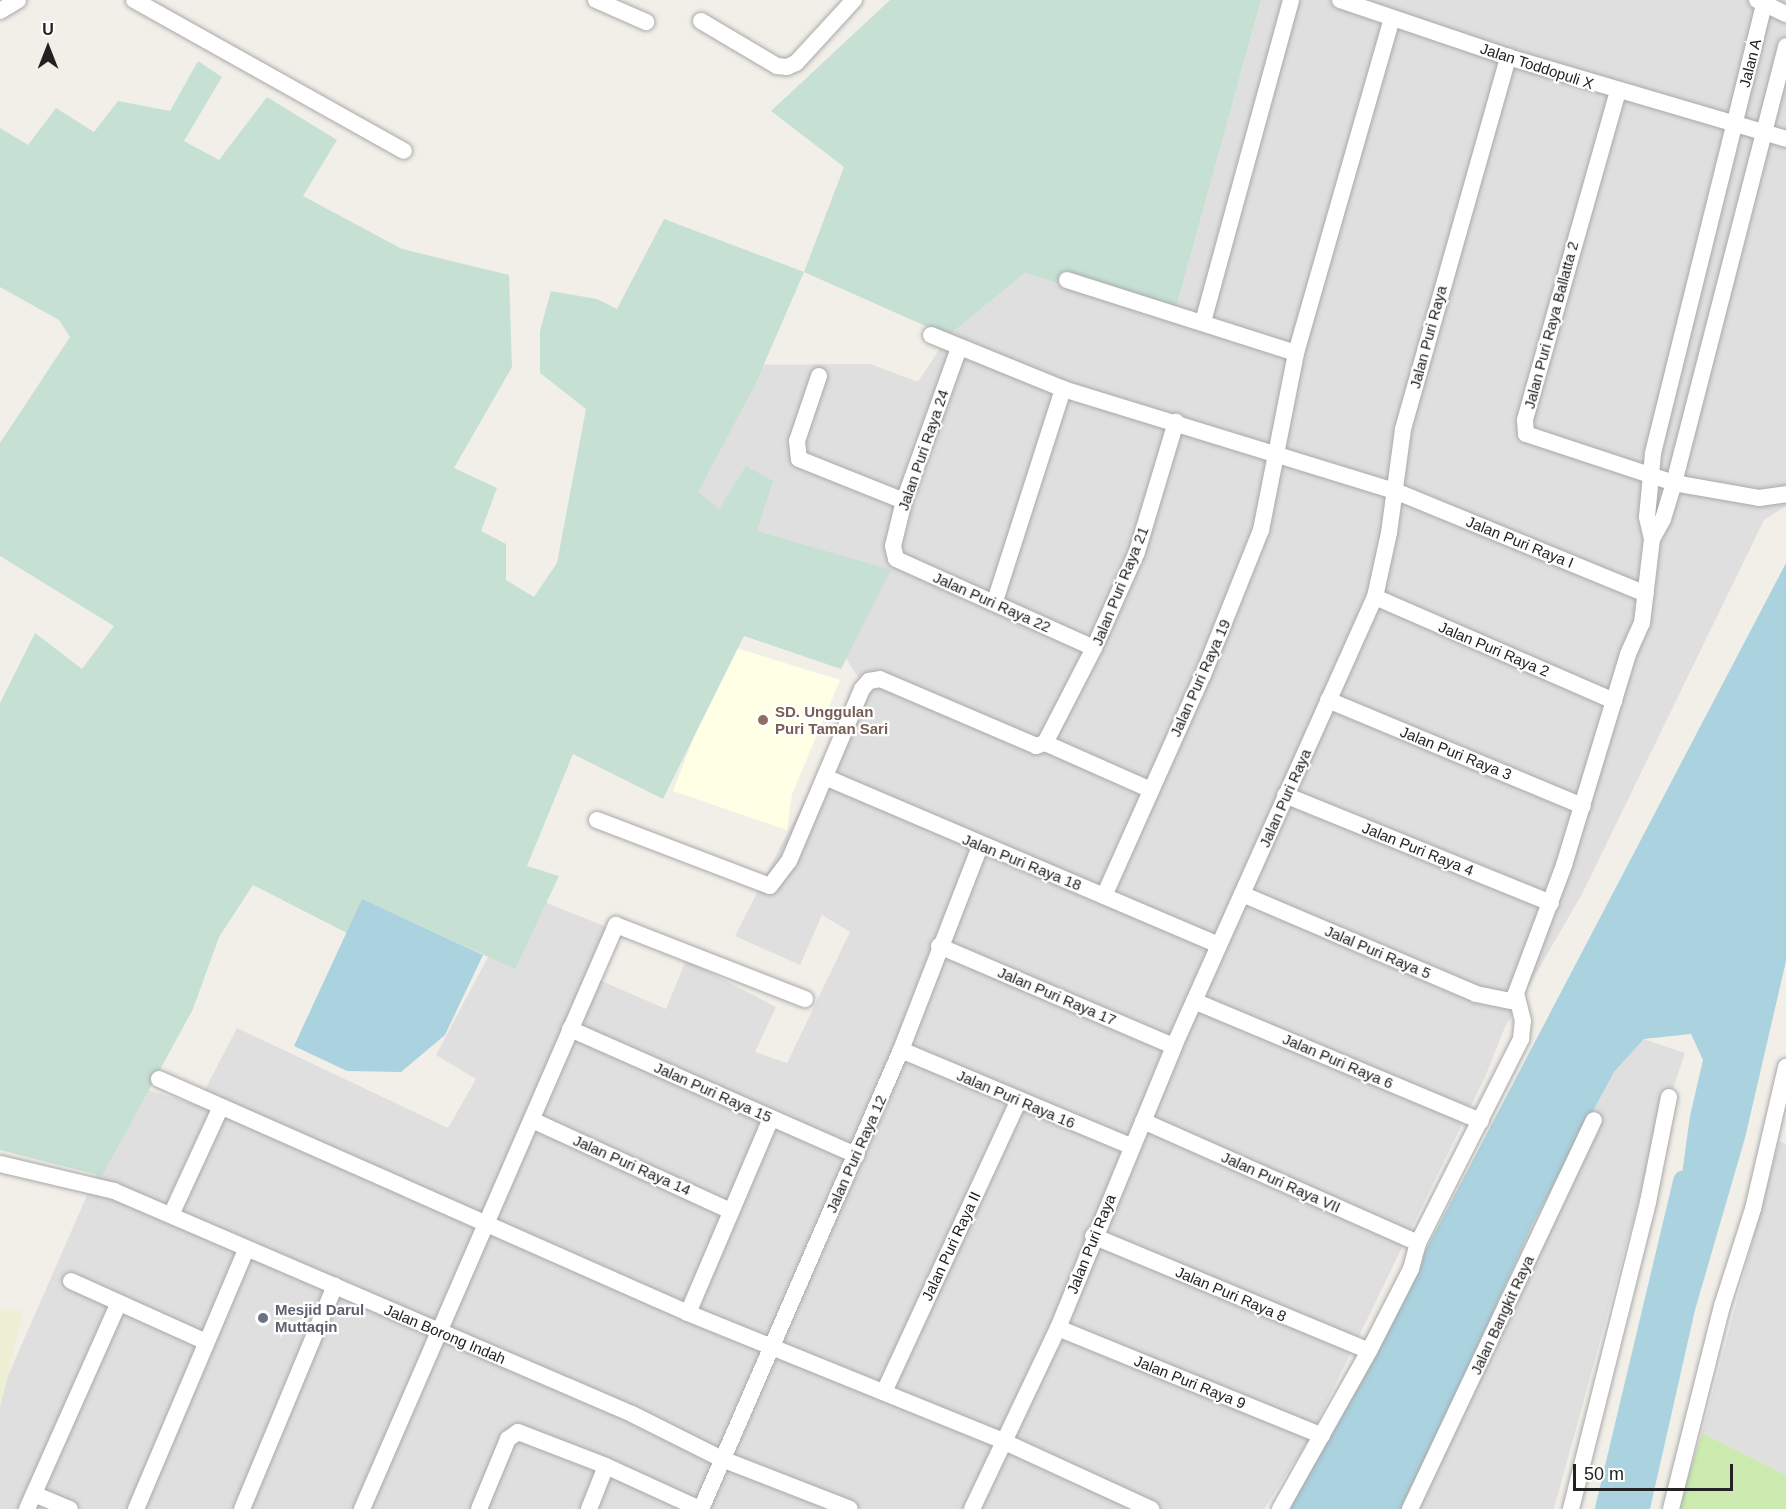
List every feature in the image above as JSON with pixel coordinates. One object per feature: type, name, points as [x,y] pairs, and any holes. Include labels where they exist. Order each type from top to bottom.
[{"type":"street","points":[[0,11],[18,0]]},
{"type":"street","points":[[134,0],[404,151]]},
{"type":"street","points":[[596,0],[646,22]]},
{"type":"street","points":[[701,21],[777,66],[787,67],[796,63],[854,0]]},
{"type":"street","points":[[1203,322],[1291,0]]},
{"type":"street","name":"Jalan Toddopuli X","points":[[1341,0],[1508,57],[1735,126],[1786,139]]},
{"type":"street","points":[[1762,1],[1786,14]]},
{"type":"street","name":"Jalan A","points":[[1652,539],[1647,517],[1649,477],[1693,279],[1735,126],[1762,1]]},
{"type":"street","name":"Jalan Puri Raya 19","points":[[1104,896],[1252,554],[1277,453],[1278,426],[1296,353],[1392,18]]},
{"type":"street","name":"Jalan A","points":[[1652,539],[1663,519],[1674,483],[1755,167],[1767,133],[1786,46]]},
{"type":"street","name":"Jalan Puri Raya","points":[[972,1509],[1058,1328],[1093,1236],[1174,1046],[1375,597],[1395,490],[1403,429],[1508,57]]},
{"type":"street","name":"Jalan Puri Raya Ballatta 2","points":[[1618,91],[1596,161],[1524,427],[1526,434],[1535,440],[1649,477]]},
{"type":"street","points":[[1725,160],[1742,158],[1755,167]]},
{"type":"street","points":[[1067,280],[1296,353]]},
{"type":"street","name":"Jalan Puri Raya I","points":[[931,335],[1063,389],[1395,490],[1646,594]]},
{"type":"street","name":"Jalan Puri Raya 24","points":[[894,553],[904,501],[959,348]]},
{"type":"street","points":[[819,376],[797,441],[799,459],[904,501]]},
{"type":"street","points":[[995,601],[1063,389]]},
{"type":"street","name":"Jalan Puri Raya 21","points":[[1045,742],[1094,648],[1137,552],[1176,422]]},
{"type":"street","points":[[1649,477],[1759,498],[1786,494]]},
{"type":"street","points":[[1280,1509],[1369,1351],[1411,1269],[1418,1243],[1521,1039],[1523,1021],[1516,1002],[1551,903],[1614,701],[1641,623],[1652,539]]},
{"type":"street","name":"Jalan Puri Raya 22","points":[[894,553],[900,563],[995,601],[1094,648]]},
{"type":"street","name":"Jalan Puri Raya 2","points":[[1375,597],[1614,701]]},
{"type":"street","points":[[597,820],[770,886],[789,861],[862,689],[869,681],[900,685],[1036,746],[1045,742],[1151,790]]},
{"type":"street","name":"Jalan Puri Raya 3","points":[[1328,700],[1582,806]]},
{"type":"street","name":"Jalan Puri Raya 18","points":[[825,777],[980,846],[1220,945]]},
{"type":"street","name":"Jalan Puri Raya 4","points":[[1285,795],[1551,903]]},
{"type":"street","name":"Jalan Puri Raya 12","points":[[700,1509],[901,1050],[939,946],[980,846]]},
{"type":"street","name":"Jalal Puri Raya 5","points":[[1242,894],[1476,994],[1516,1002]]},
{"type":"street","points":[[362,1509],[615,925],[805,999]]},
{"type":"street","name":"Jalan Puri Raya 17","points":[[939,946],[1174,1046]]},
{"type":"street","name":"Jalan Puri Raya 6","points":[[1194,1001],[1481,1121]]},
{"type":"street","name":"Jalan Puri Raya 15","points":[[570,1029],[856,1155]]},
{"type":"street","name":"Jalan Puri Raya 16","points":[[901,1050],[1131,1146]]},
{"type":"street","points":[[1671,1509],[1722,1306],[1753,1209],[1786,1067]]},
{"type":"street","points":[[159,1079],[688,1313],[1005,1442],[1151,1509]]},
{"type":"street","points":[[1571,1509],[1648,1202],[1669,1097]]},
{"type":"street","name":"Jalan Puri Raya II","points":[[884,1392],[1019,1100]]},
{"type":"street","points":[[171,1215],[221,1107]]},
{"type":"street","points":[[688,1313],[771,1118]]},
{"type":"street","name":"Jalan Puri Raya 14","points":[[532,1120],[731,1210]]},
{"type":"street","name":"Jalan Bangkit Raya","points":[[1410,1509],[1594,1120]]},
{"type":"street","name":"Jalan Puri Raya VII","points":[[1143,1121],[1418,1243]]},
{"type":"street","name":"Jalan Borong Indah","points":[[0,1164],[94,1185],[171,1215],[246,1250],[632,1414],[722,1459],[850,1509]]},
{"type":"street","name":"Jalan Puri Raya 8","points":[[1093,1236],[1369,1351]]},
{"type":"street","points":[[136,1509],[204,1341],[246,1250]]},
{"type":"street","points":[[70,1281],[118,1305],[204,1341]]},
{"type":"street","points":[[242,1509],[335,1286]]},
{"type":"street","points":[[70,1509],[30,1502],[118,1305]]},
{"type":"street","name":"Jalan Puri Raya 9","points":[[1058,1328],[1322,1436]]},
{"type":"street","points":[[479,1509],[508,1439],[518,1431],[606,1466],[700,1509]]},
{"type":"street","points":[[589,1509],[606,1466]]},
{"type":"shaded area","points":[[890,0],[1261,0],[1173,319],[1025,273],[948,336],[804,272],[844,167],[771,111]]},
{"type":"shaded area","points":[[1261,0],[1786,0],[1786,506],[1764,520],[1582,894],[1505,1027],[1485,1077],[1308,1441],[1264,1509],[0,1509],[0,1394],[135,1086],[197,1105],[237,1028],[448,1128],[476,1079],[436,1055],[522,893],[619,932],[592,977],[666,1009],[686,960],[776,1007],[755,1052],[787,1063],[850,932],[822,915],[800,965],[735,936],[863,685],[835,641],[671,502],[731,365],[870,364],[918,382],[948,336],[1025,273],[1173,319]]},
{"type":"shaded area","points":[[198,61],[222,77],[184,141],[219,160],[267,97],[337,140],[303,196],[402,249],[509,275],[512,367],[454,468],[497,488],[481,531],[506,544],[506,580],[534,597],[557,563],[586,409],[540,373],[540,331],[551,291],[597,299],[617,309],[664,219],[804,272],[755,385],[698,492],[719,509],[746,466],[773,481],[757,531],[891,570],[841,669],[744,636],[663,799],[573,754],[527,866],[559,876],[515,969],[363,900],[347,933],[253,885],[219,937],[193,1009],[102,1176],[0,1150],[0,703],[35,633],[82,669],[114,626],[0,556],[0,443],[70,337],[59,320],[0,287],[0,128],[28,145],[56,108],[94,132],[118,101],[170,111]]},
{"type":"shaded area","name":"SD. Unggulan Puri Taman Sari","points":[[730,646],[840,680],[792,794],[787,830],[673,791]]},
{"type":"shaded area","points":[[1644,1039],[1685,1053],[1652,1151],[1554,1509],[1405,1509],[1533,1223],[1614,1072]]},
{"type":"shaded area","points":[[1779,1141],[1786,1144],[1786,1475],[1702,1433]]},
{"type":"shaded area","points":[[0,1309],[24,1309],[0,1408]]},
{"type":"green space","points":[[1702,1433],[1786,1475],[1786,1509],[1678,1509]]},
{"type":"water","points":[[1786,563],[1786,961],[1745,1138],[1695,1310],[1650,1509],[1597,1509],[1663,1312],[1690,1116],[1703,1060],[1691,1034],[1644,1039],[1614,1072],[1533,1223],[1405,1509],[1290,1509]]},
{"type":"water","points":[[362,899],[483,955],[445,1035],[401,1072],[347,1071],[294,1046]]},
{"type":"waterway","points":[[1606,1509],[1684,1181]]},
{"type":"place","name":"SD. Unggulan Puri Taman Sari","points":[[763,720]]},
{"type":"place","name":"Mesjid Darul Muttaqin","points":[[263,1318]]}]
